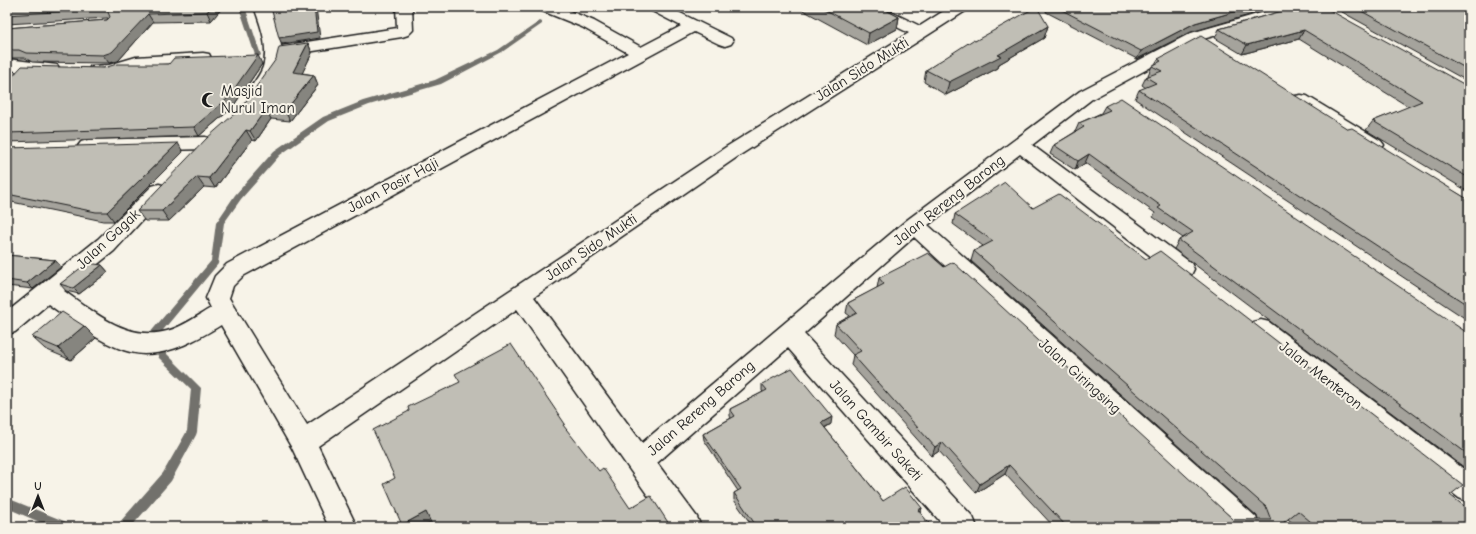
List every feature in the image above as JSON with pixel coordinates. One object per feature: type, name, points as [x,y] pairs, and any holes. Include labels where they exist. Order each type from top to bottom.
[{"type":"street","points":[[243,108],[271,68],[267,56],[270,29],[262,7]]},
{"type":"street","points":[[267,56],[402,32],[405,30],[404,7]]},
{"type":"street","points":[[546,7],[588,24],[642,54]]},
{"type":"street","points":[[656,7],[725,41]]},
{"type":"street","points":[[868,7],[921,32]]},
{"type":"street","name":"Jalan Sido Mukti","points":[[303,442],[733,151],[961,7]]},
{"type":"street","name":"Jalan Rereng Barong","points":[[640,461],[914,225],[1086,95],[1109,92],[1206,41],[1299,7]]},
{"type":"street","name":"Jalan Pasir Haji","points":[[303,442],[217,298],[223,282],[235,270],[693,26]]},
{"type":"street","points":[[14,71],[74,69],[110,70],[136,62],[216,58]]},
{"type":"street","points":[[1288,92],[1388,154]]},
{"type":"street","points":[[69,146],[210,138],[188,160]]},
{"type":"street","points":[[1020,145],[1200,282]]},
{"type":"street","name":"Jalan Gagak","points":[[12,314],[48,292],[106,245],[172,177]]},
{"type":"street","name":"Jalan Giringsing","points":[[914,225],[1246,527]]},
{"type":"street","points":[[48,292],[81,315],[110,332],[130,341],[142,344],[174,338],[225,312]]},
{"type":"street","points":[[520,295],[687,527]]},
{"type":"street","name":"Jalan Menteron","points":[[1244,316],[1469,489]]},
{"type":"street","name":"Jalan Gambir Saketi","points":[[789,333],[963,527]]},
{"type":"street","points":[[303,442],[343,527]]},
{"type":"building","points":[[7,7],[211,7],[207,12],[148,14],[112,52],[103,55],[26,53],[19,50],[7,50],[7,28],[107,20],[110,17],[108,12],[101,9],[7,15]]},
{"type":"building","points":[[271,7],[314,7],[317,32],[279,38]]},
{"type":"building","points":[[820,7],[880,7],[899,17],[869,33]]},
{"type":"building","points":[[1036,7],[1048,26],[998,55],[1001,56],[949,82],[926,70],[973,40],[975,41]]},
{"type":"building","points":[[1056,7],[1251,7],[1195,23],[1141,51]]},
{"type":"building","points":[[1296,7],[1324,7],[1469,87],[1469,178],[1373,121],[1422,101],[1304,30],[1247,45],[1219,29]]},
{"type":"building","points":[[1354,7],[1469,7],[1469,70]]},
{"type":"building","points":[[1201,36],[1348,129],[1352,128],[1469,200],[1469,306],[1139,90],[1156,83],[1146,77],[1162,71],[1152,66],[1161,61],[1158,59]]},
{"type":"building","points":[[308,43],[293,72],[314,75],[285,111],[266,109],[250,131],[246,130],[209,178],[197,177],[162,211],[137,211],[207,138],[241,108],[276,59],[279,47]]},
{"type":"building","points":[[258,55],[227,99],[194,127],[7,133],[7,82],[22,66],[104,68],[117,64],[169,64],[174,58]]},
{"type":"building","points":[[1121,98],[1469,334],[1469,455],[1179,240],[1193,232],[1158,208],[1161,206],[1089,154],[1078,161],[1054,145],[1084,127],[1079,123],[1110,110],[1105,106]]},
{"type":"building","points":[[178,143],[107,212],[96,212],[7,194],[7,148]]},
{"type":"building","points":[[1005,182],[1033,208],[1059,194],[1146,259],[1160,251],[1463,485],[1450,495],[1469,510],[1469,527],[1317,527],[1298,511],[1278,527],[1067,527],[1009,465],[980,484],[942,442],[935,447],[853,355],[861,351],[836,324],[857,313],[848,303],[884,284],[879,278],[928,253],[944,267],[953,262],[1234,520],[1271,520],[1266,507],[974,251],[993,241],[955,214]]},
{"type":"building","points":[[7,255],[55,260],[27,283],[7,280]]},
{"type":"building","points":[[87,263],[102,265],[73,288],[60,284]]},
{"type":"building","points":[[62,312],[84,326],[58,348],[32,337]]},
{"type":"building","points":[[511,344],[565,424],[563,425],[599,471],[603,468],[630,508],[651,496],[671,527],[433,527],[426,512],[402,525],[384,484],[395,478],[373,430],[409,411],[408,407],[460,382],[455,374]]},
{"type":"building","points":[[792,368],[832,417],[821,423],[883,501],[905,487],[922,508],[918,510],[932,527],[757,527],[734,493],[741,489],[703,434],[735,416],[730,409],[767,390],[762,384]]},
{"type":"waterway","points":[[242,7],[258,55]]},
{"type":"waterway","points":[[123,527],[167,477],[192,432],[196,388],[162,355],[154,334],[215,262],[220,223],[238,197],[277,153],[326,119],[366,103],[438,82],[500,51],[540,23]]},
{"type":"waterway","points":[[7,503],[65,527]]},
{"type":"place","name":"Masjid Nurul Iman","points":[[209,100]]}]
